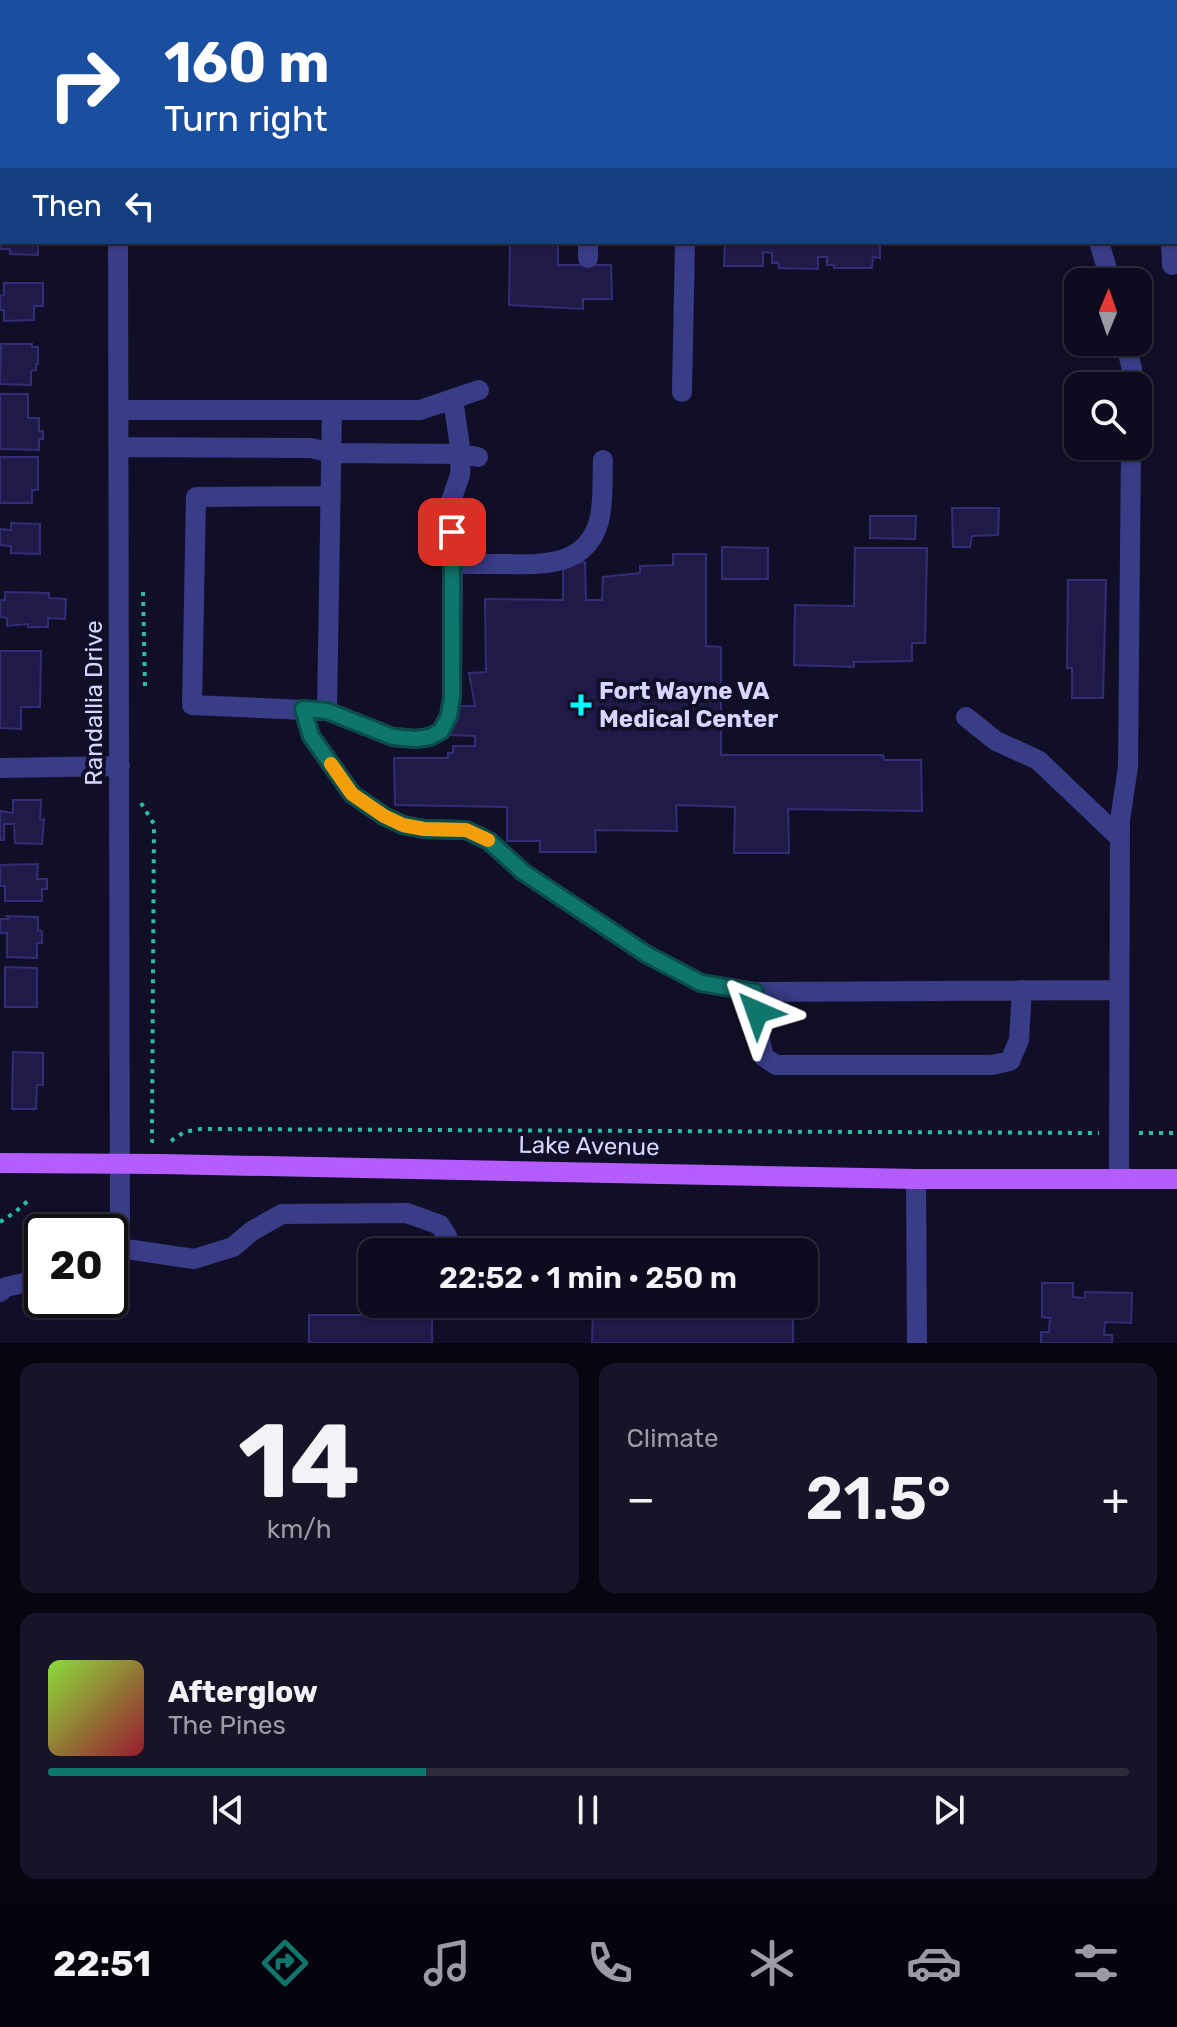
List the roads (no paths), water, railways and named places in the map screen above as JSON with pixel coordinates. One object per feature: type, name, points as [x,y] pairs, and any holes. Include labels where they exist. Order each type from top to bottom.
[{"type":"main road","name":"Lake Avenue","points":[[0,1163],[916,1179],[1177,1179]]},
{"type":"street","name":"Randallia Drive","points":[[117,1214],[121,1163],[118,244]]},
{"type":"street","points":[[682,392],[685,244]]},
{"type":"street","points":[[1100,244],[1107,268]]},
{"type":"street","points":[[1171,244],[1172,265]]},
{"type":"street","points":[[119,410],[420,410],[479,390]]},
{"type":"street","points":[[331,496],[196,497],[192,705],[327,711],[393,737],[430,737],[441,731],[449,716],[452,697],[451,501],[469,456],[453,399]]},
{"type":"street","points":[[327,711],[332,410]]},
{"type":"street","points":[[119,447],[311,448],[331,453],[469,456]]},
{"type":"street","points":[[453,564],[543,565],[565,560],[581,550],[592,538],[602,510],[603,460]]},
{"type":"street","points":[[1119,1179],[1120,820],[1128,767],[1131,460]]},
{"type":"street","points":[[303,709],[311,736],[352,794],[403,825],[466,830],[489,841],[523,872],[646,954],[701,983],[755,992],[1119,990]]},
{"type":"street","points":[[966,717],[996,741],[1038,760],[1120,838]]},
{"type":"street","points":[[0,768],[120,766]]},
{"type":"street","points":[[755,992],[764,1057],[776,1065],[992,1065],[1010,1061],[1019,1040],[1022,990]]},
{"type":"street","points":[[916,1179],[917,1343]]},
{"type":"street","points":[[128,1251],[194,1259],[233,1247],[252,1231],[282,1214],[407,1213],[440,1225],[447,1238]]},
{"type":"street","points":[[0,1292],[6,1287],[24,1283]]},
{"type":"place","name":"Fort Wayne VA Medical Center","points":[[581,705]]}]
